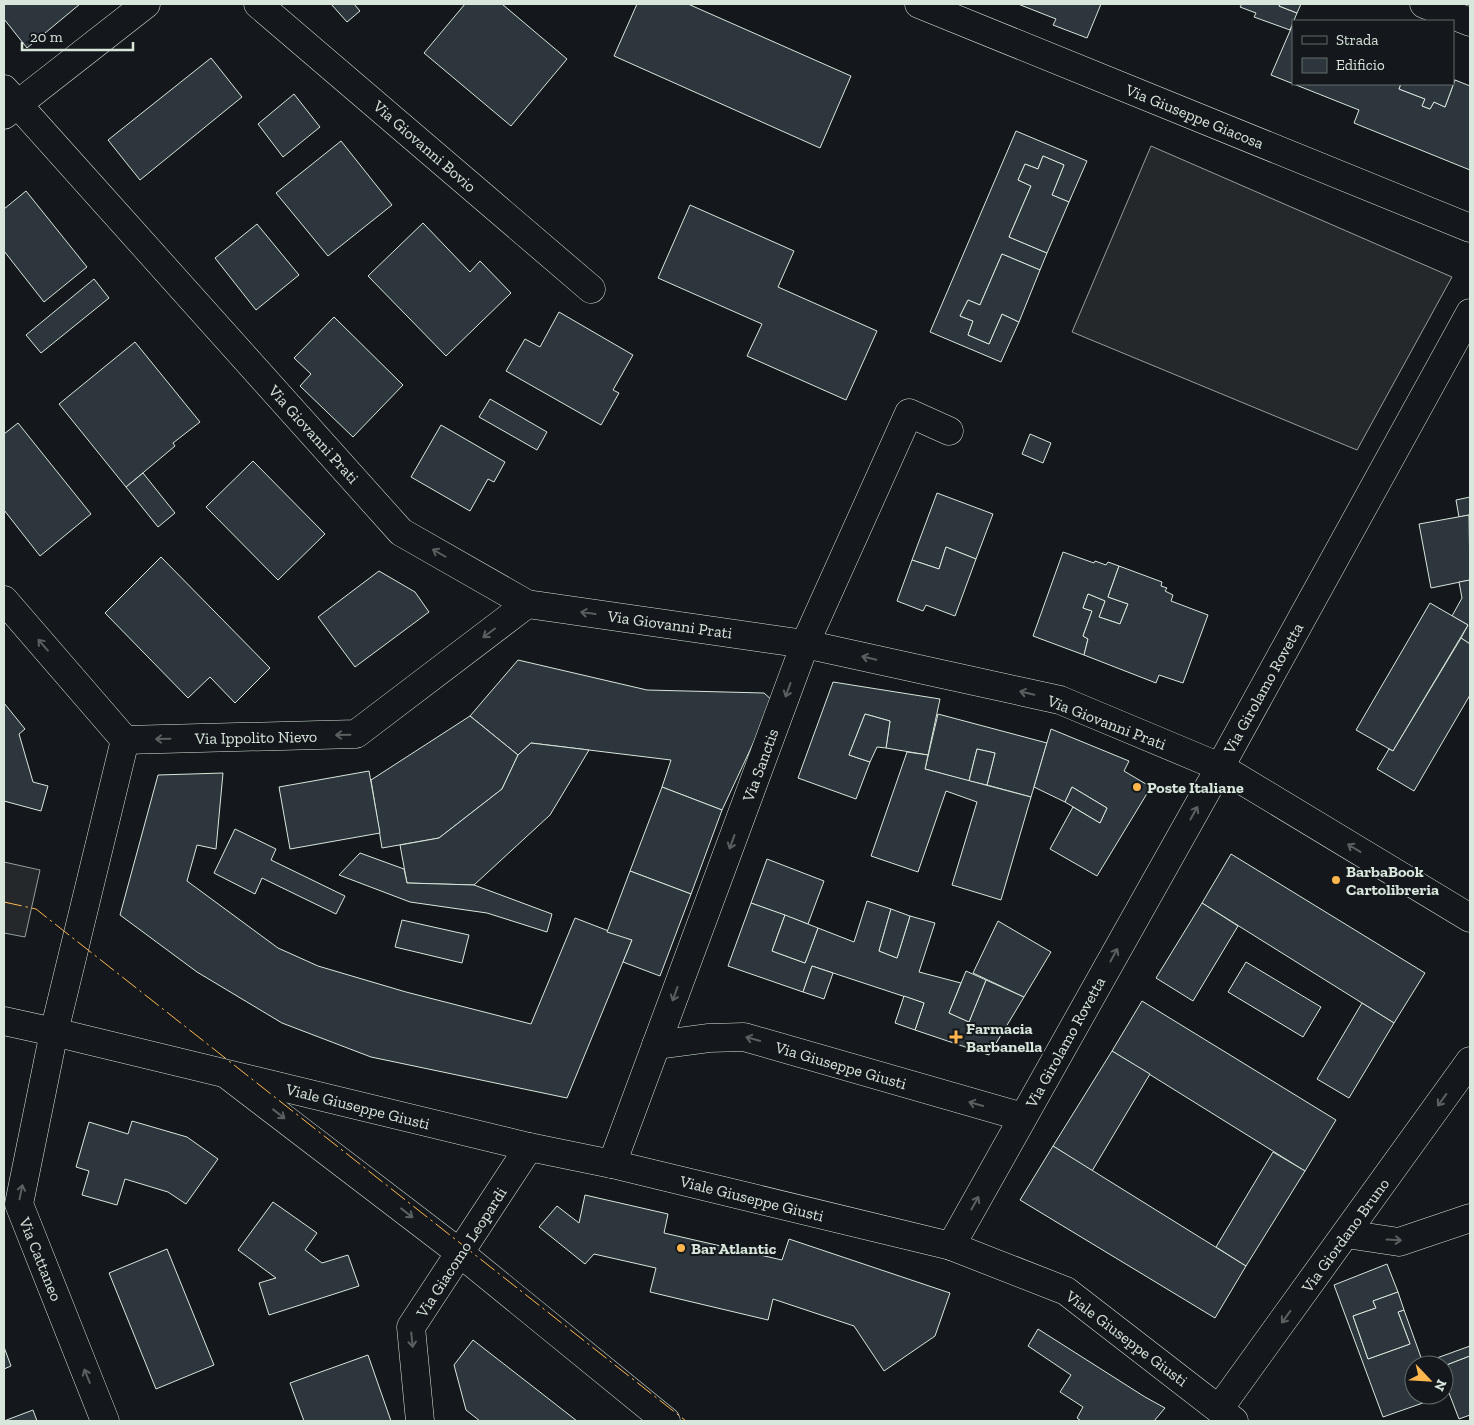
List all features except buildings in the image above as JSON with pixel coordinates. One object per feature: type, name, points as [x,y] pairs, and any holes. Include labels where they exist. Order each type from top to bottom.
[{"type":"street","points":[[8,103],[146,4]]},
{"type":"street","name":"Via Giovanni Bovio","points":[[258,4],[592,289]]},
{"type":"street","name":"Via Giuseppe Giacosa","points":[[919,4],[1470,228]]},
{"type":"street","points":[[1437,6],[1470,22]]},
{"type":"street","name":"Via Giovanni Prati","points":[[8,103],[401,532],[528,604],[805,644],[1060,700],[1220,766],[1470,918]]},
{"type":"street","name":"Via Girolamo Rovetta","points":[[951,1246],[1220,766],[1470,313]]},
{"type":"street","name":"Via Sanctis","points":[[612,1164],[805,644],[909,413],[949,431]]},
{"type":"street","points":[[4,600],[126,740]]},
{"type":"street","name":"Via Ippolito Nievo","points":[[126,740],[356,734],[528,604]]},
{"type":"street","name":"Via Cattaneo","points":[[105,1421],[19,1204],[54,1032],[126,740]]},
{"type":"street","name":"Viale Giuseppe Giusti","points":[[4,1021],[529,1148],[612,1164],[951,1246],[1066,1291],[1227,1415]]},
{"type":"street","name":"Via Giuseppe Giusti","points":[[656,1046],[709,1038],[744,1037],[1023,1117]]},
{"type":"street","name":"Via Giordano Bruno","points":[[1227,1415],[1346,1234],[1470,1061]]},
{"type":"street","name":"Viale Giuseppe Giusti","points":[[226,1074],[460,1254],[666,1421]]},
{"type":"street","name":"Via Giacomo Leopardi","points":[[420,1421],[411,1327],[529,1148]]},
{"type":"street","points":[[1346,1234],[1399,1242],[1470,1218]]},
{"type":"shaded area","points":[[1151,146],[1452,277],[1357,450],[1072,332]]},
{"type":"shaded area","points":[[4,862],[40,870],[25,937],[4,933]]},
{"type":"power","points":[[4,902],[36,909],[686,1421]]},
{"type":"place","name":"Poste Italiane","points":[[1137,787]]},
{"type":"place","name":"BarbaBook Cartolibreria","points":[[1336,880]]},
{"type":"place","name":"Farmacia Barbanella","points":[[956,1037]]},
{"type":"place","name":"Bar Atlantic","points":[[681,1248]]}]
